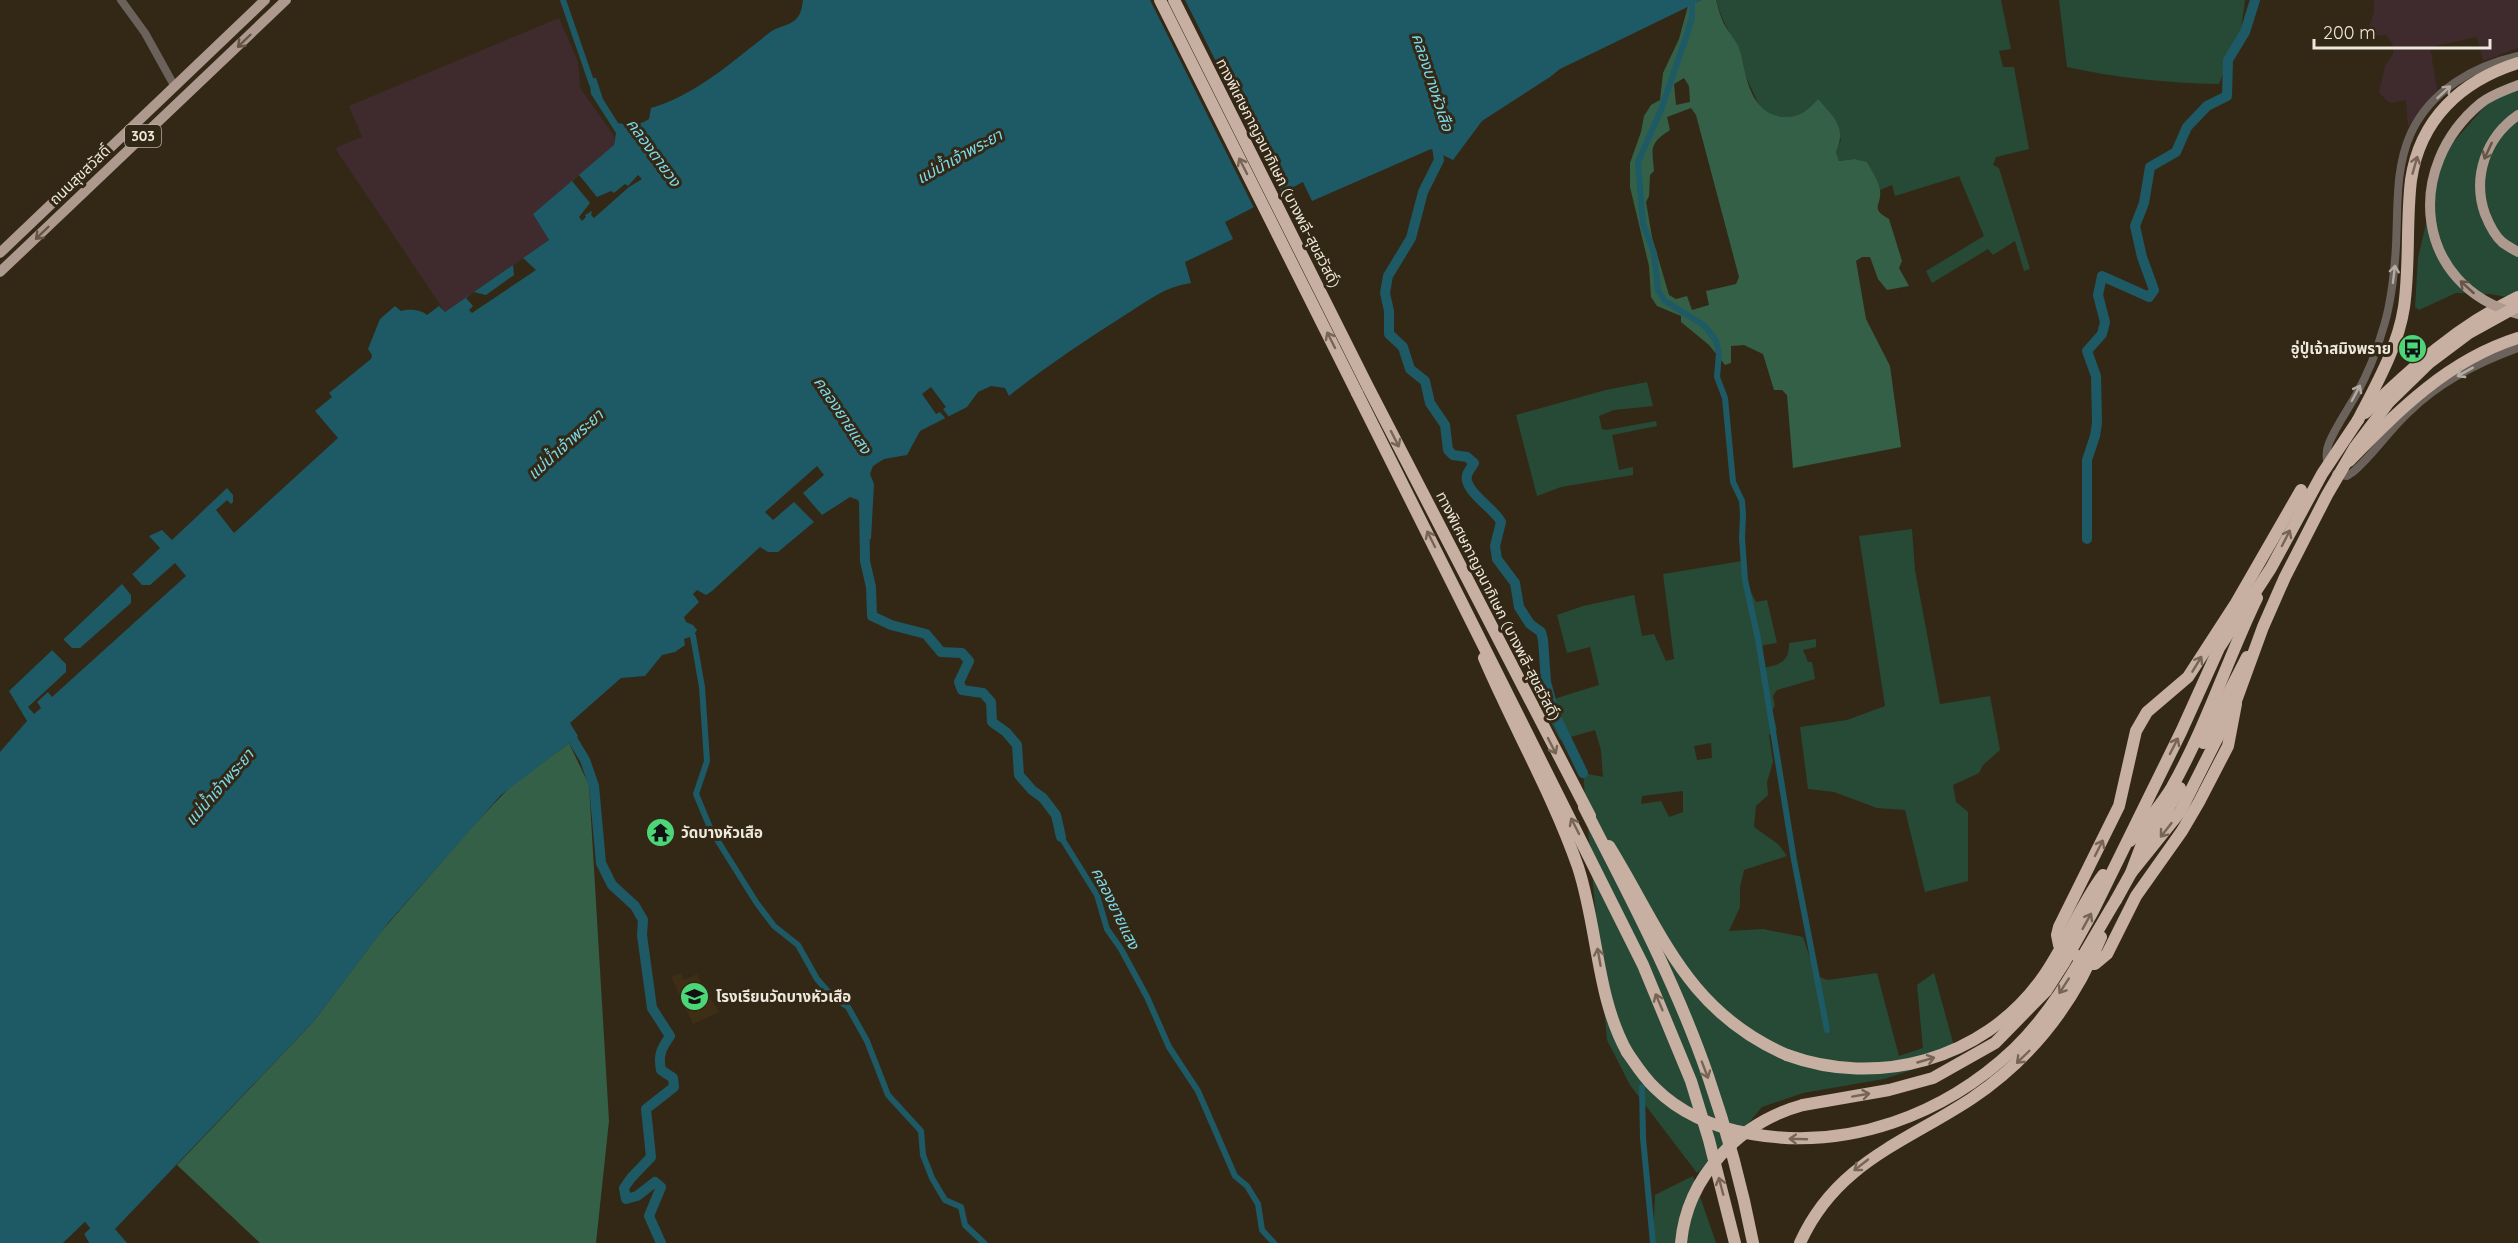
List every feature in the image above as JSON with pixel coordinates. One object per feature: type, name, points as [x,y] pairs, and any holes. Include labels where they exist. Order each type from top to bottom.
[{"type":"highway","name":"ทางพิเศษกาญจนาภิเษก (บางพลี-สุขสวัสดิ์)","points":[[1160,0],[1614,902],[1656,994],[1687,1071],[1703,1120],[1735,1243]]},
{"type":"highway","name":"ทางพิเศษกาญจนาภิเษก (บางพลี-สุขสวัสดิ์)","points":[[1174,0],[1368,387],[1660,959],[1707,1074],[1727,1135],[1753,1243]]},
{"type":"highway","points":[[1682,1243],[1690,1206],[1703,1177],[1724,1152],[1757,1124],[1803,1105],[1889,1090],[1933,1078],[1995,1043],[2046,991],[2093,911],[2119,854],[2181,732],[2218,648],[2271,568],[2322,474],[2358,420],[2381,375],[2404,309],[2412,178],[2423,138],[2439,110],[2466,88],[2500,69],[2518,63]]},
{"type":"highway","points":[[2358,420],[2403,375],[2444,341],[2487,313],[2518,297]]},
{"type":"highway","points":[[1446,569],[1494,682],[1566,833],[1587,903],[1609,1009],[1616,1032],[1627,1052],[1655,1088],[1698,1118],[1741,1132],[1811,1139],[1845,1136],[1870,1130],[1930,1108],[1968,1087],[2014,1049],[2035,1026],[2063,987],[2116,900],[2131,873],[2142,844],[2170,807],[2263,627],[2298,550],[2340,471],[2370,425],[2410,381],[2469,333],[2518,306]]},
{"type":"highway","points":[[2340,471],[2421,390],[2480,353],[2518,338]]},
{"type":"highway","points":[[2236,701],[2230,740],[2225,752],[2190,818],[2147,880],[2102,960],[2090,964],[2059,945],[2057,935],[2059,927],[2120,806],[2136,731],[2141,720],[2146,712],[2188,677],[2236,603],[2301,490]]},
{"type":"highway","points":[[2131,873],[2180,812],[2236,701],[2263,627]]},
{"type":"highway","points":[[1584,807],[1625,872],[1671,955],[1709,1004],[1738,1028],[1771,1048],[1803,1061],[1838,1068],[1873,1069],[1923,1061],[1967,1044],[1997,1025],[2026,999],[2040,981],[2090,895],[2119,854]]},
{"type":"highway","points":[[1800,1243],[1821,1206],[1847,1177],[1895,1142],[1971,1099],[2027,1054],[2044,1035],[2073,993],[2096,948],[2116,900]]},
{"type":"main road","name":"ถนนสุขสวัสดิ์","points":[[0,253],[265,0]]},
{"type":"main road","name":"ถนนสุขสวัสดิ์","points":[[0,272],[286,0]]},
{"type":"main road","points":[[2518,85],[2482,102],[2463,121],[2447,145],[2435,171],[2430,198],[2434,239],[2450,272],[2474,295],[2496,307],[2518,314]]},
{"type":"main road","points":[[2518,115],[2509,121],[2495,137],[2485,155],[2480,172],[2481,198],[2494,232],[2501,241],[2518,252]]},
{"type":"street","points":[[122,0],[145,33],[175,87]]},
{"type":"street","points":[[2518,56],[2491,63],[2463,76],[2443,92],[2411,133],[2403,156],[2399,184],[2396,259],[2391,298],[2372,361],[2328,445],[2327,462],[2330,469],[2340,476],[2347,476],[2402,418],[2433,392],[2489,359],[2518,348]]},
{"type":"shaded area","points":[[2374,0],[2518,0],[2518,48],[2483,61],[2477,37],[2430,47],[2437,90],[2408,127],[2406,100],[2390,103],[2379,93],[2385,66],[2393,54],[2393,45],[2386,35],[2366,36],[2374,12]]},
{"type":"shaded area","points":[[559,18],[578,62],[580,88],[614,136],[614,146],[533,214],[549,240],[445,312],[335,148],[362,137],[349,106]]},
{"type":"shaded area","name":"โรงเรียนวัดบางหัวเสือ","points":[[681,973],[684,980],[697,974],[719,1012],[693,1024],[671,977]]},
{"type":"green space","points":[[1702,0],[1716,0],[1723,22],[1740,50],[1752,94],[1764,109],[1783,117],[1794,116],[1807,110],[1818,99],[1837,123],[1840,136],[1836,152],[1839,161],[1855,159],[1867,162],[1877,179],[1880,190],[1878,209],[1889,219],[1902,261],[1899,268],[1909,286],[1887,290],[1878,279],[1870,257],[1862,257],[1856,261],[1866,319],[1890,366],[1901,447],[1793,468],[1787,395],[1782,390],[1774,390],[1763,354],[1744,345],[1731,346],[1731,363],[1725,365],[1709,345],[1681,322],[1681,316],[1657,306],[1651,297],[1649,266],[1630,187],[1630,163],[1644,116],[1651,105],[1660,100],[1663,73],[1679,39],[1688,6]],"holes":[[[1684,78],[1689,86],[1690,102],[1676,105],[1674,84]],[[1691,108],[1696,115],[1739,277],[1736,284],[1706,291],[1709,305],[1692,310],[1687,296],[1676,299],[1669,295],[1652,237],[1646,202],[1649,196],[1650,175],[1654,171],[1653,147],[1658,139],[1670,130],[1667,117]]]},
{"type":"green space","points":[[1716,0],[2001,0],[2011,49],[1999,51],[2003,67],[2014,67],[2029,149],[1996,157],[1993,165],[1999,168],[2030,269],[2024,271],[2015,241],[1993,255],[1988,249],[1932,283],[1926,271],[1984,236],[1959,176],[1895,196],[1892,185],[1880,190],[1867,162],[1855,159],[1839,161],[1836,152],[1841,140],[1818,99],[1804,114],[1789,118],[1774,116],[1761,109],[1741,66],[1741,53],[1723,20]]},
{"type":"green space","points":[[2059,0],[2245,0],[2241,29],[2219,84],[2142,79],[2067,67]]},
{"type":"green space","points":[[2518,91],[2518,299],[2490,294],[2456,293],[2419,310],[2415,307],[2418,258],[2442,155],[2494,96]]},
{"type":"green space","points":[[1647,382],[1653,406],[1614,410],[1599,416],[1602,429],[1606,430],[1656,421],[1657,426],[1612,435],[1619,470],[1633,467],[1633,475],[1561,487],[1537,496],[1516,415],[1606,390]]},
{"type":"green space","points":[[1912,529],[1915,570],[1940,704],[1990,696],[2000,750],[1983,765],[1979,773],[1953,785],[1956,802],[1968,812],[1968,881],[1925,892],[1905,810],[1877,808],[1834,792],[1808,789],[1800,727],[1847,720],[1885,706],[1859,536]]},
{"type":"green space","points":[[1742,561],[1756,602],[1767,600],[1777,643],[1764,645],[1758,650],[1763,668],[1774,666],[1782,661],[1788,654],[1789,643],[1816,639],[1816,647],[1803,650],[1808,662],[1812,662],[1815,679],[1777,690],[1773,696],[1775,706],[1772,710],[1777,730],[1769,735],[1773,762],[1767,782],[1768,795],[1756,806],[1754,827],[1778,844],[1787,856],[1744,870],[1740,887],[1740,907],[1729,931],[1763,929],[1803,937],[1816,976],[1828,980],[1877,973],[1899,1056],[1923,1048],[1917,985],[1934,973],[1955,1050],[1912,1070],[1884,1079],[1803,1093],[1762,1107],[1741,1132],[1697,1173],[1630,1085],[1607,1040],[1583,773],[1603,777],[1601,750],[1595,730],[1560,740],[1541,703],[1599,685],[1590,647],[1567,653],[1557,615],[1583,606],[1634,595],[1642,636],[1654,634],[1666,661],[1674,659],[1663,574]],"holes":[[[1711,743],[1712,758],[1697,760],[1694,746]],[[1683,791],[1683,812],[1669,817],[1661,801],[1641,804],[1642,796]]]},
{"type":"green space","points":[[569,743],[589,785],[609,1121],[596,1243],[260,1243],[177,1165],[313,1022],[380,933],[472,827],[510,787]]},
{"type":"green space","points":[[1693,1176],[1716,1243],[1653,1243],[1655,1195]]},
{"type":"water","name":"แม่น้ำเจ้าพระยา","points":[[803,0],[1702,0],[1560,69],[1482,121],[1453,160],[1431,149],[1312,201],[1303,182],[1225,222],[1233,239],[1185,262],[1191,283],[1172,288],[1147,301],[1064,355],[1009,396],[1005,388],[991,386],[978,392],[967,407],[920,431],[907,455],[884,459],[873,466],[870,474],[874,484],[871,539],[864,541],[864,514],[858,500],[850,497],[822,515],[803,493],[824,475],[817,466],[765,512],[773,520],[794,502],[814,522],[778,552],[768,552],[760,547],[706,595],[697,590],[693,594],[699,602],[684,617],[686,622],[697,630],[693,636],[684,639],[685,645],[675,652],[662,655],[645,676],[621,678],[570,723],[578,736],[501,795],[388,923],[313,1022],[115,1229],[127,1243],[89,1243],[84,1234],[90,1228],[85,1222],[63,1243],[0,1243],[0,752],[27,721],[9,691],[160,548],[149,536],[162,530],[172,540],[227,488],[233,495],[233,502],[231,504],[227,500],[216,510],[234,533],[338,438],[315,411],[332,397],[329,393],[371,359],[372,355],[368,349],[380,319],[395,306],[401,311],[414,310],[427,315],[439,306],[445,312],[549,240],[533,214],[614,145],[616,133],[591,94],[589,78],[596,78],[603,99],[618,123],[630,125],[642,123],[649,119],[651,108],[699,86],[772,31],[794,21],[800,14]]},
{"type":"pier","points":[[1150,0],[1185,0],[1283,195],[1255,210]]},
{"type":"pier","points":[[579,175],[597,197],[611,191],[614,193],[625,184],[628,186],[638,175],[642,179],[629,187],[594,218],[591,215],[592,211],[585,215],[582,221],[579,217],[590,203],[572,181]]},
{"type":"pier","points":[[523,258],[536,270],[472,313],[469,310],[473,306],[466,298],[474,292],[486,295],[514,275],[513,265]]},
{"type":"pier","points":[[931,387],[946,407],[943,409],[949,417],[946,419],[940,412],[936,414],[922,394]]},
{"type":"pier","points":[[175,563],[186,576],[52,697],[48,692],[37,702],[41,708],[34,714],[28,707],[66,672],[66,664],[52,650],[63,639],[72,648],[80,648],[131,603],[131,595],[122,584],[132,574],[142,585],[150,585]]},
{"type":"pier","points":[[85,1222],[90,1228],[84,1234],[89,1243],[85,1243],[81,1235],[85,1226],[66,1243],[63,1243]]},
{"type":"waterway","name":"คลองตายวง","points":[[563,0],[592,84]]},
{"type":"waterway","points":[[1692,0],[1692,18],[1686,37],[1661,110],[1638,162],[1643,224],[1654,253],[1658,290],[1665,301],[1705,326],[1716,341],[1719,353],[1717,377],[1725,398],[1733,482],[1742,501],[1745,580],[1758,639],[1794,860],[1827,1030]]},
{"type":"waterway","points":[[2087,539],[2087,460],[2097,423],[2096,376],[2087,351],[2102,334],[2105,322],[2098,295],[2102,276],[2149,297],[2154,290],[2142,257],[2135,226],[2144,203],[2150,167],[2176,152],[2187,127],[2207,106],[2227,96],[2228,60],[2245,32],[2255,0]]},
{"type":"waterway","name":"คลองบางหัวเสือ","points":[[1436,140],[1439,160],[1423,192],[1411,238],[1388,276],[1385,293],[1389,311],[1389,334],[1403,347],[1410,369],[1425,381],[1430,403],[1445,425],[1448,450],[1453,455],[1467,457],[1474,463],[1467,475],[1470,487],[1501,522],[1495,546],[1497,559],[1515,583],[1519,607],[1530,624],[1541,632],[1546,682],[1555,715],[1583,773]]},
{"type":"waterway","name":"คลองยายแสง","points":[[864,501],[865,561],[871,587],[872,616],[891,625],[926,634],[941,652],[962,653],[969,661],[959,682],[962,690],[983,693],[991,702],[992,722],[1006,732],[1017,745],[1019,775],[1032,790],[1043,798],[1056,815],[1061,837]]},
{"type":"waterway","points":[[690,631],[693,636],[702,687],[707,761],[696,794],[711,830],[756,902],[774,926],[798,945],[817,979],[831,995],[848,1007],[867,1041],[888,1095],[921,1131],[923,1155],[932,1178],[945,1200],[961,1207],[965,1225],[984,1243]]},
{"type":"waterway","points":[[567,730],[585,760],[594,786],[601,863],[612,885],[635,906],[643,920],[642,935],[652,1008],[670,1036],[661,1052],[660,1065],[661,1070],[673,1078],[674,1087],[646,1109],[651,1157],[624,1188],[626,1199],[637,1196],[655,1182],[661,1187],[649,1216],[661,1243]]},
{"type":"waterway","name":"คลองยายแสง","points":[[1061,837],[1097,895],[1107,929],[1121,949],[1147,997],[1169,1047],[1198,1091],[1235,1176],[1247,1186],[1258,1204],[1262,1230],[1274,1243]]},
{"type":"waterway","points":[[1642,1087],[1643,1138],[1653,1243]]},
{"type":"place","name":"อู่ปู่เจ้าสมิงพราย","points":[[2412,349]]},
{"type":"place","name":"วัดบางหัวเสือ","points":[[660,833]]},
{"type":"place","name":"โรงเรียนวัดบางหัวเสือ","points":[[695,997]]}]
